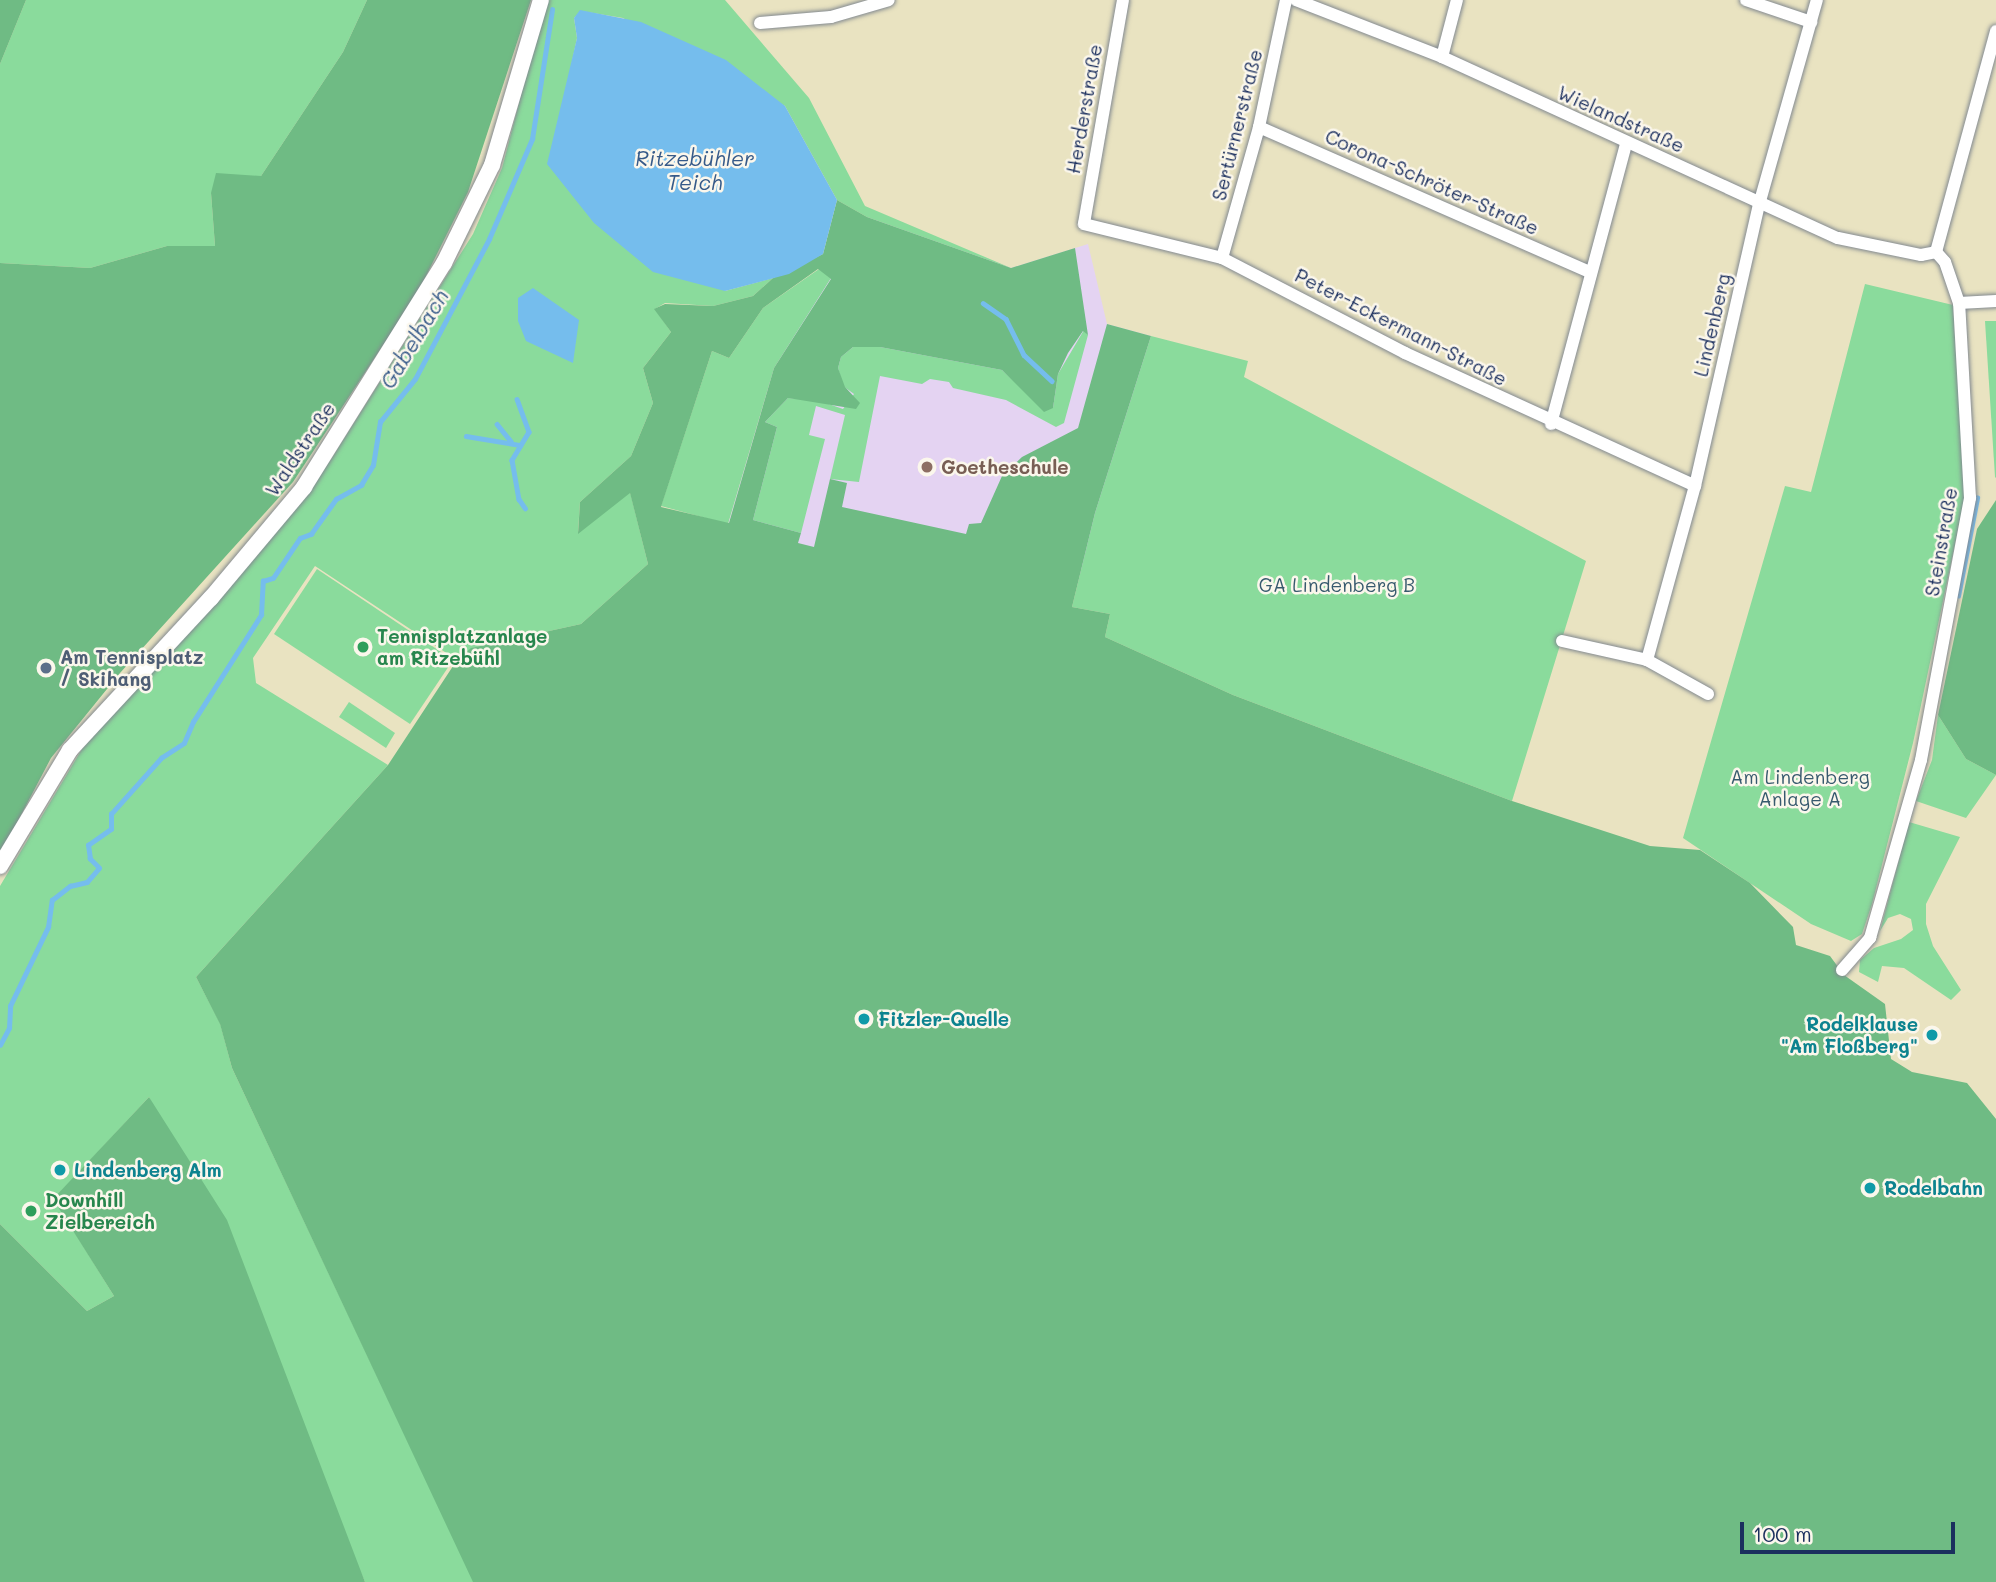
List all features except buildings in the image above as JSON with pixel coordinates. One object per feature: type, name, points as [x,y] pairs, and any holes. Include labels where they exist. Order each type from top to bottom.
[{"type":"street","name":"Waldstraße","points":[[0,866],[70,750],[211,598],[304,487],[444,263],[492,165],[541,0]]},
{"type":"street","points":[[760,23],[831,17],[889,0]]},
{"type":"street","name":"Herderstraße","points":[[1084,224],[1123,0]]},
{"type":"street","name":"Sertürnerstraße","points":[[1222,258],[1259,127],[1286,0]]},
{"type":"street","name":"Wielandstraße","points":[[1296,0],[1442,57],[1626,144],[1760,201],[1838,238],[1921,255],[1936,252]]},
{"type":"street","points":[[1442,57],[1457,0]]},
{"type":"street","points":[[1746,0],[1811,22]]},
{"type":"street","name":"Lindenberg","points":[[1647,660],[1695,486],[1760,201],[1817,0]]},
{"type":"street","points":[[1936,252],[1996,31]]},
{"type":"street","name":"Corona-Schröter-Straße","points":[[1259,127],[1590,272]]},
{"type":"street","points":[[1551,424],[1626,144]]},
{"type":"street","name":"Peter-Eckermann-Straße","points":[[1084,224],[1222,258],[1551,424],[1695,486]]},
{"type":"street","name":"Steinstraße","points":[[1842,970],[1870,938],[1921,760],[1970,498],[1959,303],[1945,262],[1936,252]]},
{"type":"street","points":[[1959,303],[1996,301]]},
{"type":"street","points":[[1562,641],[1647,660],[1708,694]]},
{"type":"shaded area","name":"Goetheschule","points":[[867,217],[1011,268],[1088,244],[1107,324],[1151,336],[1065,625],[728,524],[774,368]]},
{"type":"green space","points":[[0,0],[26,0],[0,64]]},
{"type":"green space","points":[[26,0],[367,0],[343,52],[261,176],[211,193],[215,246],[167,246],[90,268],[0,263],[0,64]]},
{"type":"green space","points":[[367,0],[531,0],[468,192],[418,292],[293,482],[120,673],[51,758],[0,855],[0,263],[90,268],[167,246],[215,246],[211,193],[216,173],[261,176],[343,52]]},
{"type":"green space","points":[[546,0],[725,0],[809,98],[865,206],[1011,268],[867,217],[837,200],[785,106],[623,18],[581,11],[574,18],[577,38],[568,80],[725,291],[773,278],[753,296],[713,306],[665,303],[655,309],[671,332],[643,368],[653,403],[631,456],[580,502],[578,532],[630,492],[648,564],[581,624],[472,648],[457,660],[315,566],[253,658],[256,683],[388,765],[196,977],[220,1023],[232,1068],[474,1582],[365,1582],[149,1097],[54,1199],[114,1296],[87,1311],[0,1224],[0,886],[82,749],[272,535],[330,461],[473,234],[502,168]]},
{"type":"green space","points":[[837,200],[867,217],[1011,268],[1075,248],[1088,335],[1083,331],[1068,353],[1058,374],[1053,408],[1044,412],[1002,370],[880,347],[853,347],[841,357],[838,368],[845,387],[860,403],[856,409],[788,398],[765,422],[777,427],[753,520],[801,533],[798,543],[814,547],[830,479],[847,483],[842,507],[966,534],[969,524],[981,523],[1002,476],[1022,457],[1078,428],[1107,324],[1151,336],[1095,513],[1072,607],[1110,614],[1105,637],[1233,695],[1512,801],[1650,846],[1700,850],[1750,883],[1793,927],[1796,945],[1830,956],[1844,975],[1885,1004],[1891,1059],[1912,1072],[1967,1083],[1996,1119],[1996,1582],[473,1582],[232,1068],[220,1024],[196,977],[388,765],[457,660],[471,648],[581,624],[648,564],[630,493],[578,534],[580,502],[631,456],[653,403],[643,368],[671,332],[654,309],[665,304],[713,306],[753,296],[773,278],[823,254]],"holes":[[[818,269],[831,279],[774,368],[729,523],[661,507],[712,351],[729,358],[763,308]]]},
{"type":"green space","points":[[819,269],[831,278],[774,368],[728,524],[661,506],[712,351],[729,358],[763,308]]},
{"type":"green space","name":"Am Lindenberg Anlage A","points":[[1865,284],[1953,305],[1965,497],[1913,743],[1872,904],[1862,934],[1851,941],[1811,924],[1683,838],[1785,486],[1811,492]]},
{"type":"green space","points":[[1985,321],[1996,321],[1996,478],[1995,477]]},
{"type":"green space","points":[[1084,330],[1088,335],[1064,423],[1056,427],[1006,400],[953,388],[949,382],[930,379],[922,384],[880,376],[859,482],[830,479],[845,415],[816,406],[809,435],[825,439],[801,533],[753,520],[777,427],[765,422],[788,398],[817,400],[843,409],[854,394],[843,386],[838,368],[841,357],[853,347],[880,347],[1002,370],[1032,398],[1053,408],[1058,374]]},
{"type":"green space","name":"GA Lindenberg B","points":[[1151,336],[1248,361],[1244,377],[1586,561],[1512,801],[1233,695],[1105,637],[1110,614],[1072,607],[1095,513]]},
{"type":"green space","points":[[1996,500],[1996,775],[1966,759],[1938,715],[1977,529]]},
{"type":"green space","name":"Tennisplatzanlage am Ritzebühl","points":[[317,569],[453,660],[410,724],[274,634]]},
{"type":"green space","points":[[349,702],[395,733],[386,748],[339,717]]},
{"type":"green space","points":[[1938,715],[1966,759],[1996,775],[1966,818],[1916,801],[1932,760]]},
{"type":"green space","points":[[1909,822],[1960,837],[1926,904],[1926,924],[1933,946],[1961,990],[1951,1000],[1904,968],[1882,966],[1878,982],[1859,972],[1860,960],[1874,948],[1901,939],[1913,930],[1911,919],[1900,914],[1888,918],[1880,931]]},
{"type":"green space","points":[[149,1097],[227,1220],[365,1582],[0,1582],[0,1224],[87,1311],[114,1296],[53,1199]]},
{"type":"water","name":"Ritzebühler Teich","points":[[580,10],[641,22],[726,60],[785,106],[837,200],[823,254],[789,274],[725,291],[653,272],[594,223],[547,164],[577,38],[574,18]]},
{"type":"water","points":[[533,288],[579,320],[573,363],[526,341],[518,321],[518,298]]},
{"type":"waterway","name":"Gabelbach","points":[[0,1045],[9,1028],[10,1006],[48,927],[52,900],[70,886],[87,882],[99,868],[90,859],[88,845],[111,829],[111,814],[161,758],[184,743],[193,722],[261,615],[263,581],[273,578],[300,538],[311,534],[336,499],[361,485],[373,465],[380,422],[415,379],[489,239],[532,139],[552,10]]},
{"type":"waterway","points":[[983,303],[1006,319],[1024,355],[1052,381]]},
{"type":"waterway","points":[[517,399],[529,432],[512,460],[519,499],[525,508]]},
{"type":"waterway","points":[[497,424],[511,441]]},
{"type":"waterway","points":[[466,436],[520,445]]},
{"type":"waterway","points":[[1958,596],[1977,498]]},
{"type":"place","name":"Goetheschule","points":[[927,467]]},
{"type":"place","name":"Tennisplatzanlage am Ritzebühl","points":[[363,647]]},
{"type":"place","name":"Am Tennisplatz / Skihang","points":[[46,668]]},
{"type":"place","name":"Fitzler-Quelle","points":[[864,1019]]},
{"type":"place","name":"Rodelklause \"Am Floßberg\"","points":[[1932,1035]]},
{"type":"place","name":"Lindenberg Alm","points":[[60,1170]]},
{"type":"place","name":"Rodelbahn","points":[[1870,1188]]},
{"type":"place","name":"Downhill Zielbereich","points":[[31,1211]]}]
